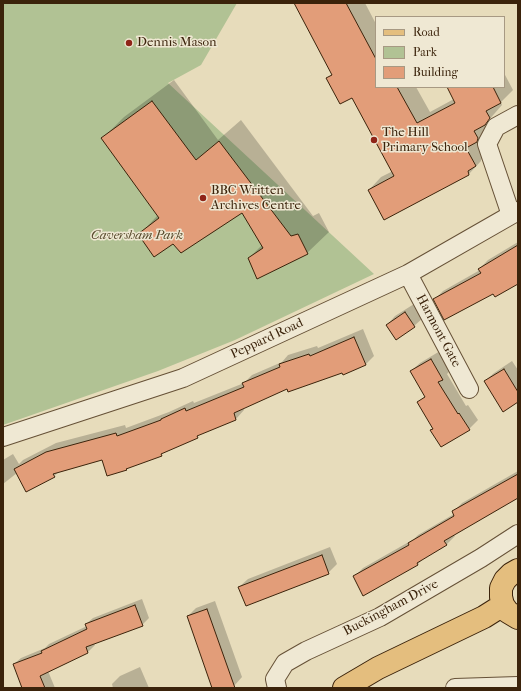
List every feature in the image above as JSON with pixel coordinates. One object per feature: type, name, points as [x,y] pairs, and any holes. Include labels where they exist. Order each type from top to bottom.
[{"type":"main road","points":[[344,688],[378,668],[484,617],[510,612],[500,597],[501,588],[505,580],[518,570]]},
{"type":"street","points":[[515,213],[487,144],[496,127],[518,115]]},
{"type":"street","name":"Peppard Road","points":[[3,437],[183,378],[408,274],[515,213]]},
{"type":"street","name":"Harmont Gate","points":[[408,274],[469,389]]},
{"type":"street","name":"Buckingham Drive","points":[[277,688],[275,680],[285,663],[306,651],[380,617],[481,558],[518,534]]},
{"type":"street","points":[[455,688],[518,686]]},
{"type":"green space","name":"Caversham Park","points":[[3,3],[237,3],[201,65],[168,83],[374,274],[235,340],[158,371],[3,425]]},
{"type":"building","points":[[294,3],[346,3],[375,57],[375,88],[398,88],[417,123],[455,103],[448,88],[494,88],[501,103],[486,111],[490,118],[485,125],[474,131],[478,138],[477,142],[466,148],[476,166],[468,171],[469,175],[384,220],[368,190],[394,176],[352,98],[340,104],[326,78],[332,75]]},
{"type":"building","name":"BBC Written Archives Centre","points":[[152,101],[196,160],[219,141],[291,236],[298,234],[308,254],[257,279],[248,258],[263,248],[242,213],[181,253],[173,244],[154,257],[138,234],[159,218],[101,138]]},
{"type":"building","points":[[518,245],[518,284],[495,297],[493,294],[444,320],[433,299],[481,273],[478,269]]},
{"type":"building","points":[[405,312],[415,327],[396,340],[386,325]]},
{"type":"building","points":[[354,337],[366,365],[343,375],[342,373],[288,392],[287,389],[234,413],[236,420],[197,436],[198,438],[161,454],[162,456],[126,469],[127,470],[107,476],[102,460],[53,474],[55,477],[26,492],[14,469],[46,452],[116,433],[117,436],[161,420],[185,408],[186,411],[244,387],[242,383],[280,367],[279,364],[309,354],[310,356]]},
{"type":"building","points":[[431,359],[443,380],[438,382],[470,430],[441,447],[430,430],[433,429],[417,402],[425,397],[410,371]]},
{"type":"building","points":[[504,369],[518,392],[518,402],[503,412],[484,381]]},
{"type":"building","points":[[518,474],[518,498],[444,541],[447,545],[417,563],[418,565],[363,596],[353,576],[409,545],[408,543],[454,516],[452,511]]},
{"type":"building","points":[[322,555],[329,574],[246,606],[238,587]]},
{"type":"building","points":[[135,605],[143,626],[86,647],[88,653],[40,676],[45,688],[22,688],[13,664],[42,653],[41,651],[87,629],[85,624]]},
{"type":"building","points":[[207,609],[235,688],[212,688],[187,616]]},
{"type":"place","name":"Dennis Mason","points":[[129,43]]},
{"type":"place","name":"The Hill Primary School","points":[[374,140]]},
{"type":"place","name":"BBC Written Archives Centre","points":[[203,198]]}]
